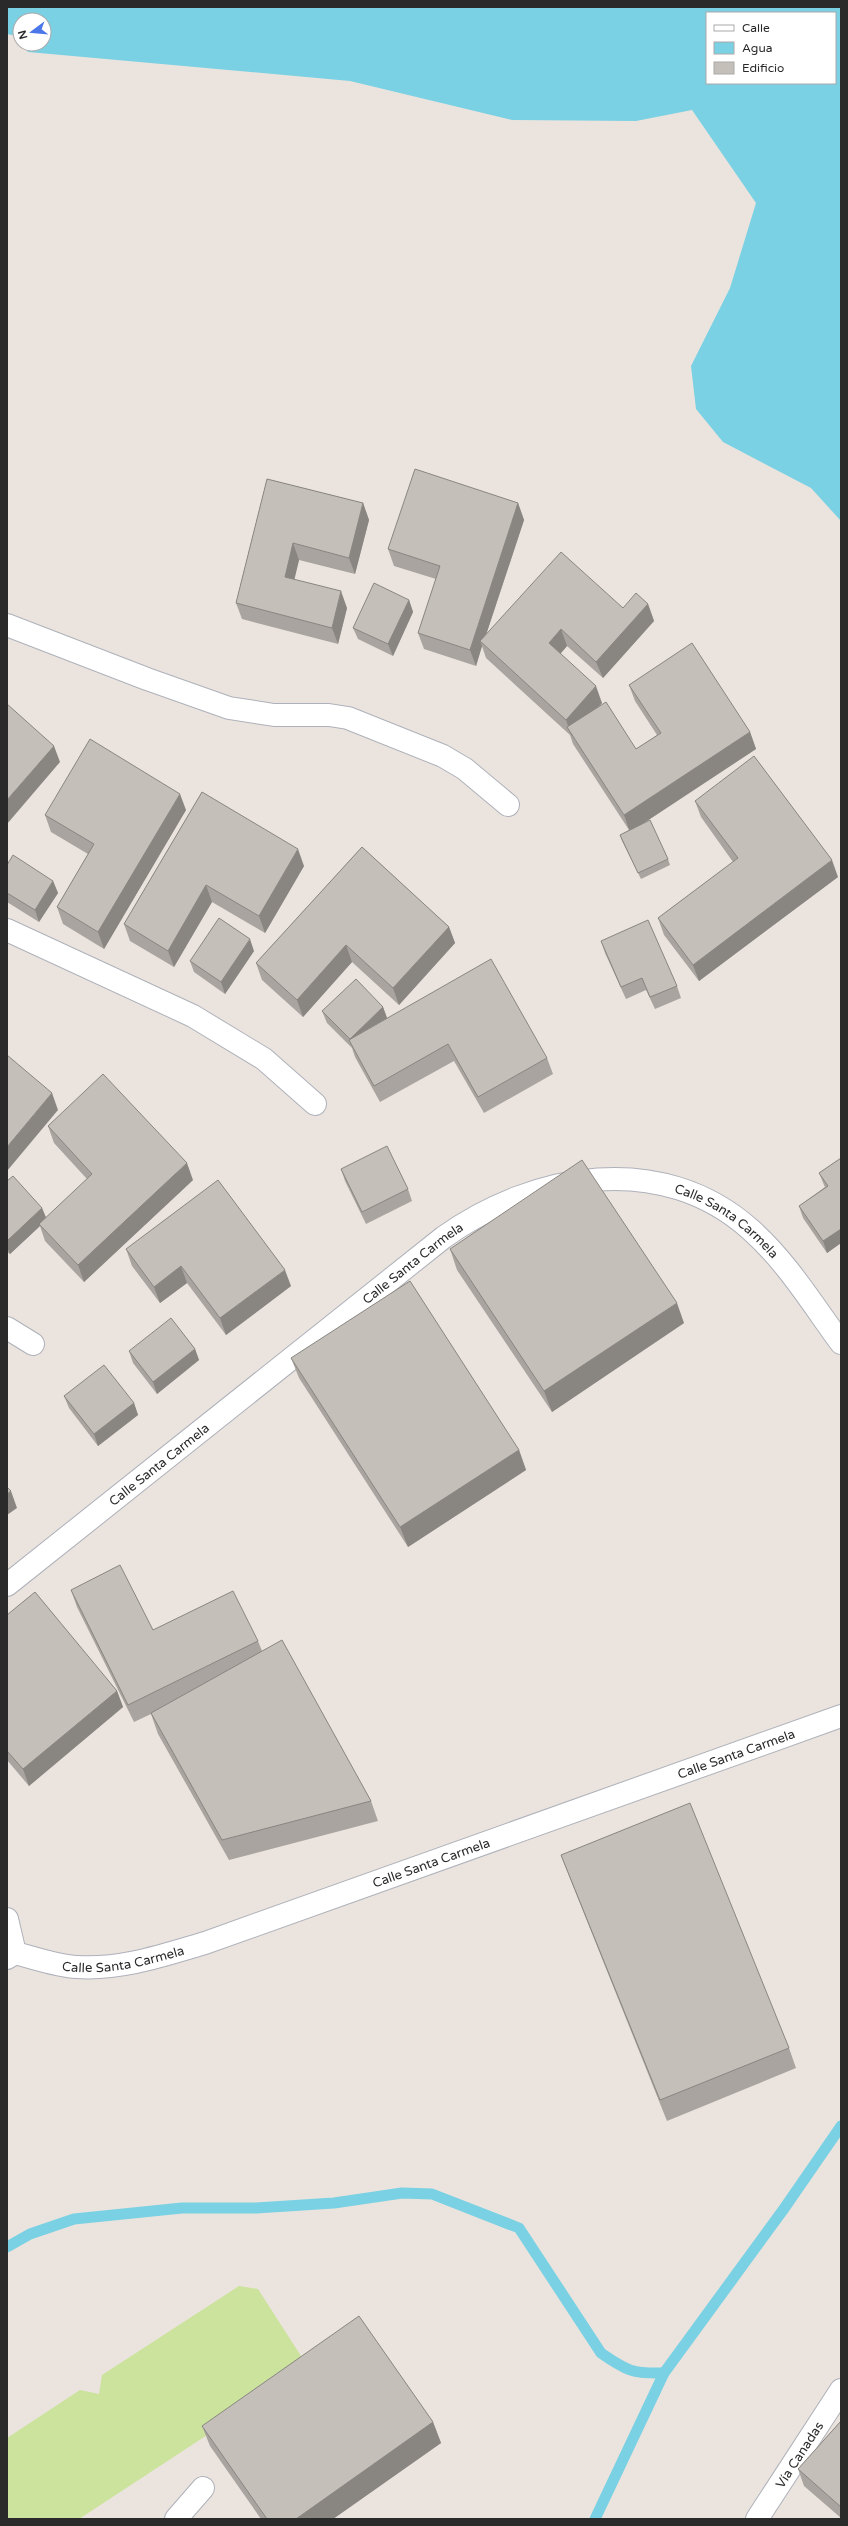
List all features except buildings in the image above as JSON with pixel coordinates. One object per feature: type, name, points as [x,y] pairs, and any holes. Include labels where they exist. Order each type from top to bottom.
[{"type":"street","points":[[7,625],[154,682],[229,708],[274,716],[329,715],[348,718],[443,756],[465,769],[508,805]]},
{"type":"street","points":[[7,930],[193,1016],[264,1059],[315,1104]]},
{"type":"street","name":"Calle Santa Carmela","points":[[7,1585],[444,1237],[496,1205],[556,1184],[607,1178],[630,1180],[680,1190],[718,1205],[751,1230],[771,1249],[841,1343]]},
{"type":"street","points":[[7,1328],[33,1344]]},
{"type":"street","name":"Calle Santa Carmela","points":[[7,1919],[11,1955],[76,1967],[113,1966],[153,1958],[205,1943],[841,1716]]},
{"type":"street","name":"Vía Canadas","points":[[757,2519],[841,2390]]},
{"type":"street","points":[[176,2519],[203,2488]]},
{"type":"green space","points":[[239,2286],[258,2289],[301,2356],[297,2376],[79,2519],[7,2519],[7,2438],[80,2390],[99,2394],[102,2375]]},
{"type":"water","points":[[7,7],[841,7],[841,521],[811,488],[723,442],[696,409],[691,366],[730,288],[756,203],[692,110],[636,121],[512,120],[350,81],[28,52],[52,52],[52,12],[12,12],[12,35],[7,34]]},
{"type":"waterway","points":[[595,2519],[664,2373],[783,2210],[841,2126]]},
{"type":"waterway","points":[[7,2247],[30,2234],[74,2219],[182,2208],[256,2208],[334,2203],[402,2193],[432,2194],[519,2228],[601,2353],[624,2368],[637,2372],[664,2373]]}]
